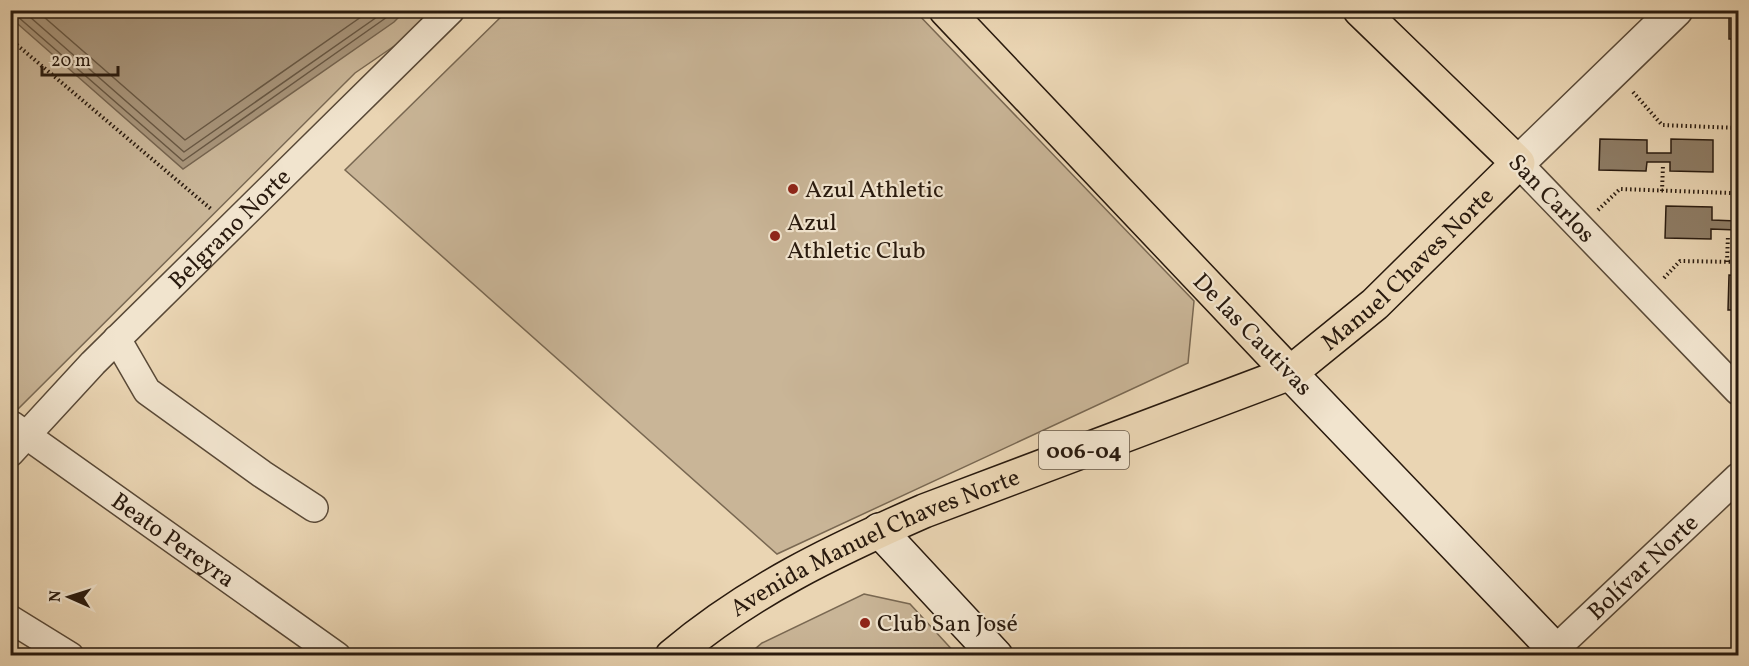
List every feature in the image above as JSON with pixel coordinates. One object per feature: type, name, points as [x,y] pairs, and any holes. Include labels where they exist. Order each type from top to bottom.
[{"type":"main road","name":"De las Cautivas","points":[[946,10],[1555,653]]},
{"type":"main road","name":"San Carlos","points":[[1360,10],[1518,163]]},
{"type":"main road","name":"Manuel Chaves Norte","points":[[1290,373],[1375,304],[1613,69],[1676,10]]},
{"type":"main road","name":"Avenida Manuel Chaves Norte","points":[[672,656],[704,629],[766,586],[879,530],[924,510],[1290,373]]},
{"type":"main road","points":[[879,530],[996,656]]},
{"type":"street","name":"Belgrano Norte","points":[[16,437],[452,10]]},
{"type":"street","name":"San Carlos","points":[[1518,163],[1738,391]]},
{"type":"street","points":[[117,339],[147,391],[262,474],[314,508]]},
{"type":"street","name":"Beato Pereyra","points":[[16,437],[337,656]]},
{"type":"street","name":"Bolívar Norte","points":[[1555,653],[1738,477]]},
{"type":"street","points":[[10,619],[70,656]]},
{"type":"path","points":[[10,39],[230,226]]},
{"type":"path","points":[[1613,69],[1662,125],[1738,128]]},
{"type":"path","points":[[1662,191],[1663,165]]},
{"type":"path","points":[[1580,227],[1620,189],[1731,193]]},
{"type":"path","points":[[1727,262],[1728,235]]},
{"type":"path","points":[[1647,296],[1680,261],[1738,262]]},
{"type":"shaded area","name":"Azul Athletic Club","points":[[508,10],[915,11],[1194,301],[1188,363],[777,554],[345,170]]},
{"type":"shaded area","points":[[11,11],[434,11],[403,40],[355,73],[16,411],[11,408]]},
{"type":"shaded area","name":"Club San José","points":[[864,594],[910,604],[957,655],[748,655],[762,643]]},
{"type":"water","points":[[11,10],[405,11],[394,22],[183,169],[11,18]]},
{"type":"building","points":[[1729,10],[1738,10],[1738,39],[1729,39]]},
{"type":"building","points":[[1600,139],[1647,140],[1647,153],[1671,153],[1671,139],[1713,140],[1713,172],[1670,171],[1670,162],[1647,162],[1646,171],[1599,170]]},
{"type":"building","points":[[1666,206],[1712,207],[1712,220],[1737,221],[1738,207],[1738,239],[1736,239],[1737,230],[1711,229],[1711,239],[1665,238]]},
{"type":"building","points":[[1729,275],[1738,276],[1738,310],[1728,310]]},
{"type":"place","name":"Azul Athletic","points":[[793,189]]},
{"type":"place","name":"Azul Athletic Club","points":[[775,236]]},
{"type":"place","name":"Club San José","points":[[865,623]]}]
